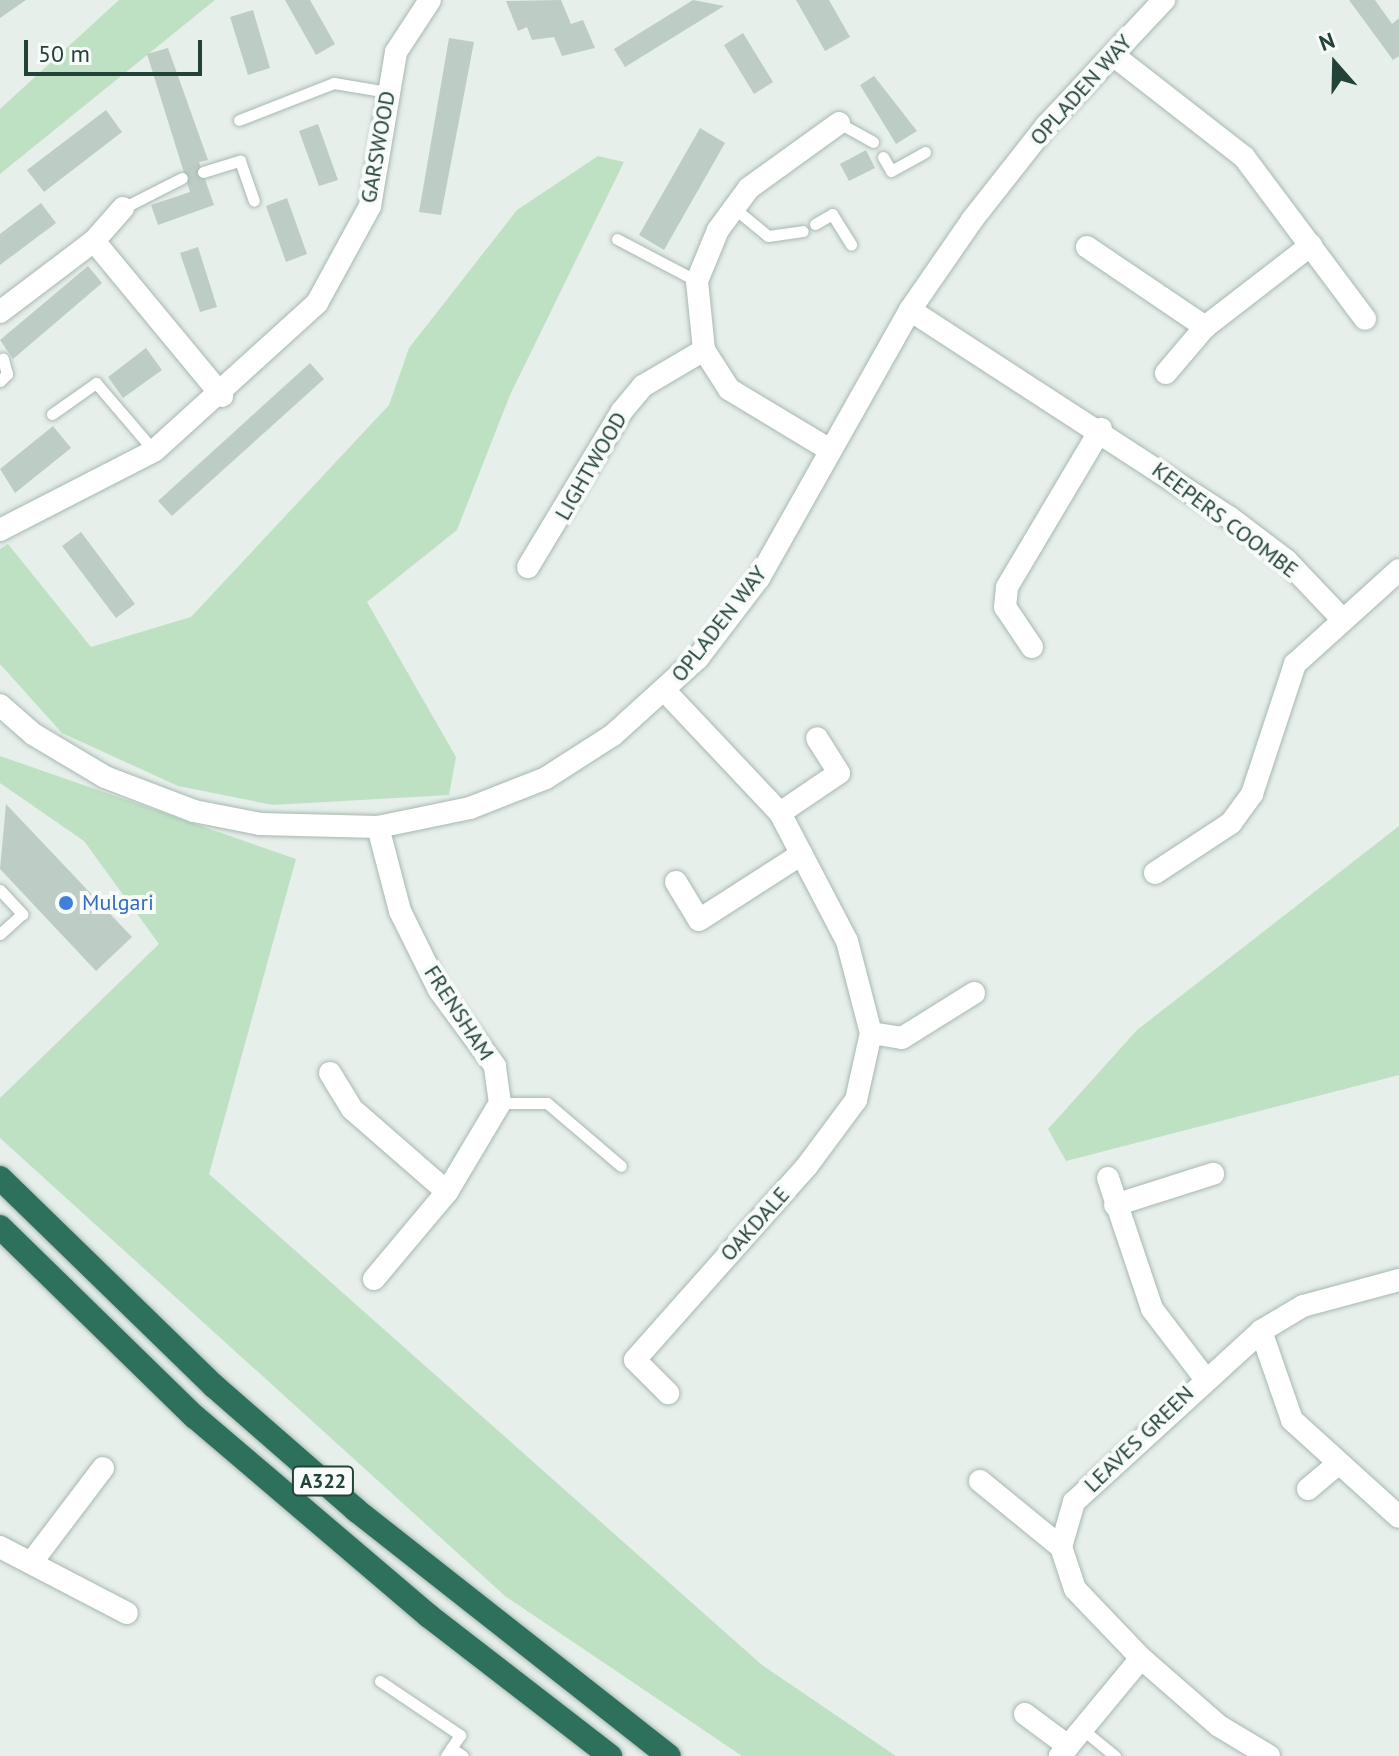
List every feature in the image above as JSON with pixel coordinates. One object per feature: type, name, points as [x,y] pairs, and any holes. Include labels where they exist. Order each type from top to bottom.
[{"type":"highway","name":"A322","points":[[0,1178],[203,1375],[356,1510],[669,1756]]},
{"type":"highway","name":"A322","points":[[0,1227],[207,1427],[429,1616],[610,1756]]},
{"type":"street","name":"GARSWOOD","points":[[0,530],[154,451],[222,396],[317,303],[370,206],[396,52],[430,0]]},
{"type":"street","name":"OPLADEN WAY","points":[[0,705],[72,760],[194,811],[260,824],[378,827],[470,808],[546,778],[666,692],[759,578],[910,310],[1046,126],[1164,0]]},
{"type":"street","points":[[1113,55],[1244,157],[1365,319]]},
{"type":"street","points":[[830,450],[729,389],[704,350],[697,281],[734,208],[749,188],[839,123]]},
{"type":"street","points":[[0,312],[94,241],[123,208]]},
{"type":"street","points":[[94,241],[222,396]]},
{"type":"street","points":[[1166,373],[1205,327],[1311,245]]},
{"type":"street","points":[[1087,247],[1205,327]]},
{"type":"street","name":"KEEPERS COOMBE","points":[[910,310],[1101,429],[1287,561],[1342,619]]},
{"type":"street","name":"LIGHTWOOD","points":[[528,567],[622,411],[643,386],[704,350]]},
{"type":"street","points":[[1032,647],[1005,607],[1007,587],[1101,429]]},
{"type":"street","points":[[1155,873],[1231,823],[1252,794],[1295,664],[1399,570]]},
{"type":"street","name":"OAKDALE","points":[[666,692],[780,813],[847,941],[871,1033],[856,1100],[807,1166],[635,1360],[668,1393]]},
{"type":"street","points":[[780,813],[839,773],[817,738]]},
{"type":"street","name":"FRENSHAM","points":[[378,827],[400,911],[439,990],[495,1066],[500,1103]]},
{"type":"street","points":[[676,882],[699,920],[802,854]]},
{"type":"street","points":[[871,1033],[902,1038],[974,993]]},
{"type":"street","points":[[330,1073],[352,1109],[447,1192]]},
{"type":"street","points":[[374,1279],[447,1192],[500,1103]]},
{"type":"street","points":[[1115,1205],[1213,1174]]},
{"type":"street","name":"LEAVES GREEN","points":[[1108,1178],[1152,1309],[1204,1377]]},
{"type":"street","name":"LEAVES GREEN","points":[[1061,1547],[1074,1502],[1204,1377],[1261,1331],[1303,1306],[1399,1280]]},
{"type":"street","points":[[1261,1331],[1292,1420],[1399,1517]]},
{"type":"street","points":[[1308,1489],[1338,1464]]},
{"type":"street","points":[[31,1563],[103,1468]]},
{"type":"street","points":[[980,1481],[1061,1547],[1075,1589],[1141,1658],[1219,1726],[1269,1756]]},
{"type":"street","points":[[2,1554],[31,1563],[127,1613]]},
{"type":"street","points":[[1025,1714],[1070,1744],[1141,1658]]},
{"type":"lane","points":[[239,120],[334,83],[388,92]]},
{"type":"lane","points":[[839,123],[873,142]]},
{"type":"lane","points":[[883,157],[891,171],[925,152]]},
{"type":"lane","points":[[203,172],[240,161],[254,201]]},
{"type":"lane","points":[[123,208],[182,178]]},
{"type":"lane","points":[[734,208],[768,236],[803,231]]},
{"type":"lane","points":[[815,224],[832,214],[851,244]]},
{"type":"lane","points":[[617,239],[697,281]]},
{"type":"lane","points":[[0,381],[7,374],[3,359]]},
{"type":"lane","points":[[52,414],[96,383],[154,451]]},
{"type":"lane","points":[[0,890],[22,914],[0,934]]},
{"type":"lane","points":[[500,1103],[547,1103],[621,1166]]},
{"type":"lane","points":[[380,1681],[460,1735],[448,1752],[463,1756]]},
{"type":"lane","points":[[1070,1744],[1115,1756]]},
{"type":"green space","points":[[119,0],[215,0],[0,174],[0,109]]},
{"type":"green space","points":[[598,156],[624,162],[510,395],[457,530],[367,602],[456,757],[449,795],[273,805],[178,786],[62,733],[0,664],[0,549],[8,544],[91,647],[191,617],[389,405],[409,348],[517,210]]},
{"type":"green space","points":[[0,756],[296,859],[209,1174],[762,1665],[896,1756],[742,1756],[505,1596],[0,1138],[0,1098],[159,944],[84,841],[0,783]]},
{"type":"green space","points":[[1399,826],[1399,1075],[1066,1161],[1048,1129],[1137,1030]]},
{"type":"building","points":[[0,0],[26,0],[0,18]]},
{"type":"building","points":[[285,0],[310,0],[335,44],[316,55]]},
{"type":"building","points":[[561,0],[571,24],[583,20],[595,48],[562,56],[554,37],[532,40],[527,27],[518,31],[506,1]]},
{"type":"building","points":[[693,0],[724,6],[625,67],[614,49]]},
{"type":"building","points":[[796,0],[829,0],[850,37],[825,51]]},
{"type":"building","points":[[1349,0],[1375,0],[1392,24],[1399,18],[1399,56],[1393,60]]},
{"type":"building","points":[[253,10],[270,68],[248,75],[230,17]]},
{"type":"building","points":[[743,33],[773,82],[754,94],[724,45]]},
{"type":"building","points":[[449,38],[474,42],[441,215],[419,212]]},
{"type":"building","points":[[168,48],[208,160],[199,162],[214,205],[158,225],[151,205],[190,192],[147,54]]},
{"type":"building","points":[[874,76],[917,131],[896,144],[860,85]]},
{"type":"building","points":[[106,110],[122,132],[44,192],[27,170]]},
{"type":"building","points":[[318,124],[338,180],[319,186],[299,131]]},
{"type":"building","points":[[700,128],[725,143],[664,250],[639,235]]},
{"type":"building","points":[[866,150],[875,168],[849,181],[840,164]]},
{"type":"building","points":[[287,198],[307,254],[286,262],[266,206]]},
{"type":"building","points":[[41,203],[56,223],[0,265],[0,234]]},
{"type":"building","points":[[198,247],[217,307],[200,312],[180,253]]},
{"type":"building","points":[[88,266],[102,283],[13,359],[0,340]]},
{"type":"building","points":[[146,348],[162,370],[123,398],[108,377]]},
{"type":"building","points":[[310,363],[324,379],[172,516],[158,501]]},
{"type":"building","points":[[53,426],[71,448],[15,493],[0,469]]},
{"type":"building","points":[[81,532],[135,604],[116,618],[62,546]]},
{"type":"building","name":"Mulgari","points":[[6,804],[132,937],[96,971],[0,869]]},
{"type":"place","name":"Mulgari","points":[[66,903]]}]
